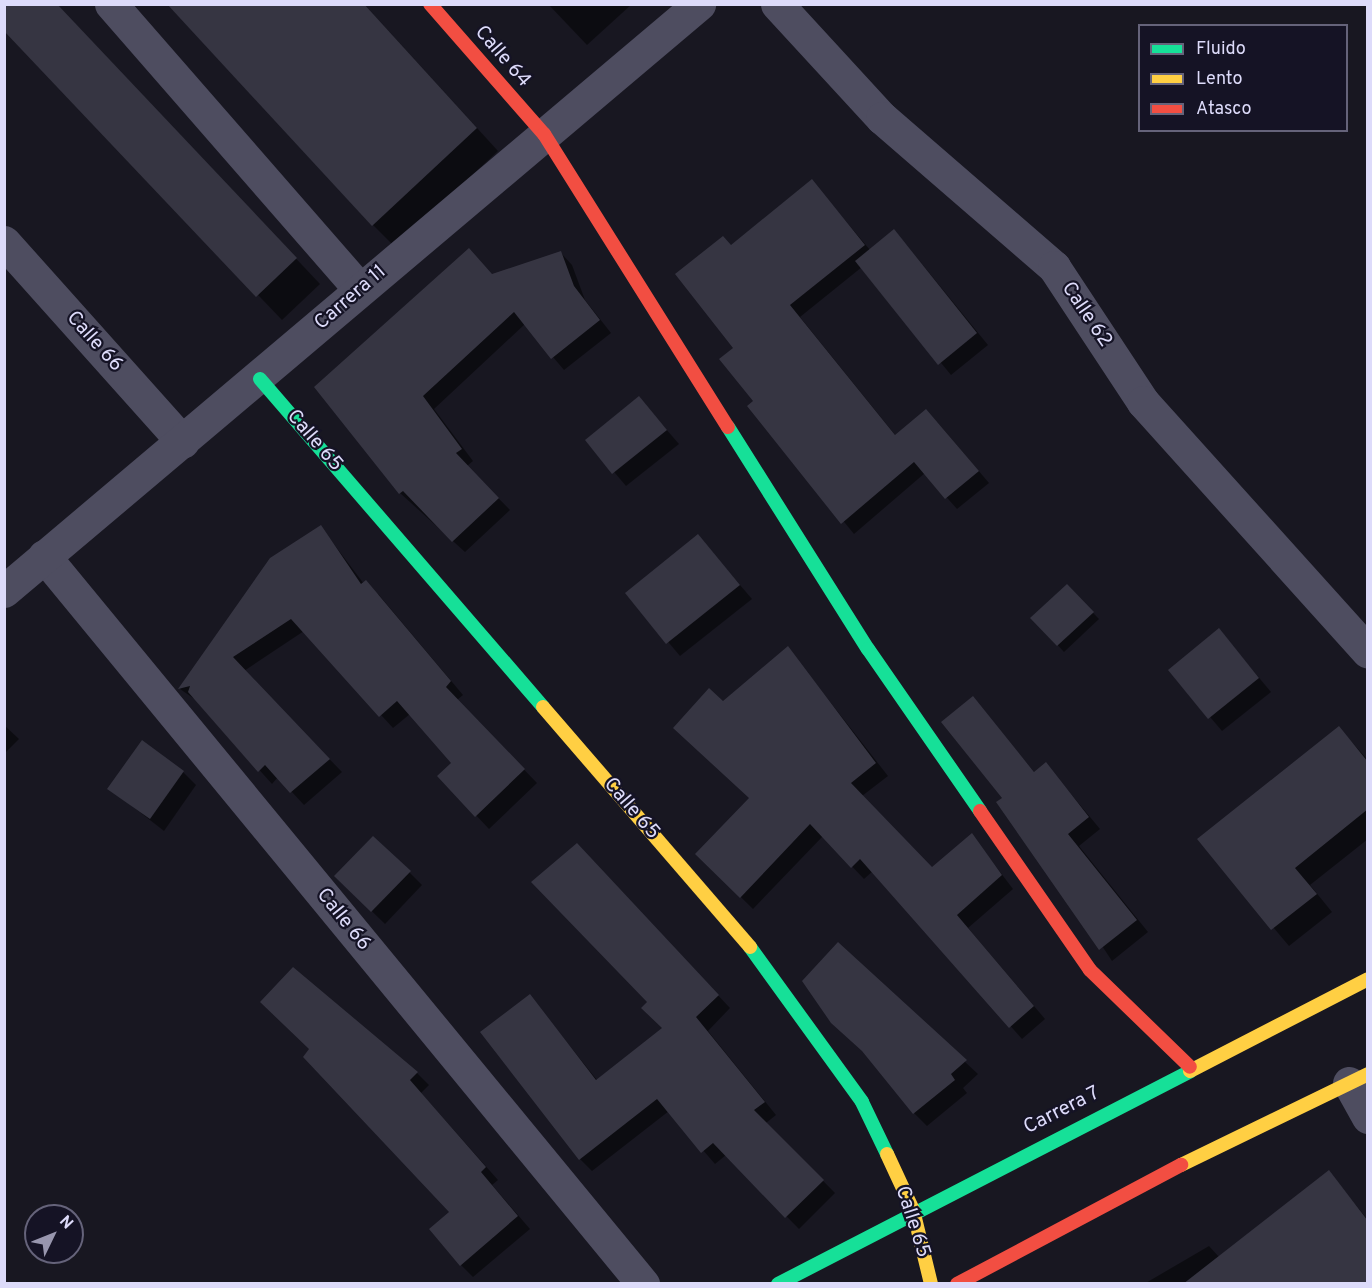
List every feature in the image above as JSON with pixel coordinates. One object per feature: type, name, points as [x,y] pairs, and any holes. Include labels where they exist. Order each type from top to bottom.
[{"type":"street","points":[[111,4],[360,289]]},
{"type":"street","name":"Calle 64","points":[[430,4],[544,134],[868,649],[1090,970],[1190,1067]]},
{"type":"street","name":"Carrera 11","points":[[4,591],[260,379],[360,289],[699,4]]},
{"type":"street","name":"Calle 62","points":[[777,4],[882,118],[1054,267],[1143,402],[1368,652]]},
{"type":"street","name":"Calle 66","points":[[4,242],[183,442]]},
{"type":"street","name":"Calle 65","points":[[260,379],[780,982],[862,1102],[913,1210],[931,1284]]},
{"type":"street","name":"Calle 66","points":[[44,556],[643,1284]]},
{"type":"street","name":"Carrera 7","points":[[778,1284],[913,1210],[1190,1067],[1368,979]]},
{"type":"street","points":[[957,1284],[1231,1138],[1358,1078],[1368,1117]]},
{"type":"building","points":[[4,4],[57,4],[297,258],[256,297],[4,31]]},
{"type":"building","points":[[167,4],[364,4],[477,128],[372,226]]},
{"type":"building","points":[[812,179],[865,245],[790,305],[895,435],[926,409],[979,471],[945,499],[914,462],[841,524],[747,406],[753,401],[719,359],[733,348],[675,274],[723,236],[731,245]]},
{"type":"building","points":[[894,229],[977,333],[938,365],[855,261]]},
{"type":"building","points":[[469,248],[492,274],[561,251],[574,286],[600,320],[551,359],[514,312],[423,396],[462,449],[456,453],[499,498],[452,542],[403,491],[399,494],[314,387]]},
{"type":"building","points":[[639,396],[667,430],[612,474],[585,440]]},
{"type":"building","points":[[321,525],[361,584],[366,580],[451,681],[446,687],[525,769],[475,817],[437,776],[451,763],[397,701],[379,717],[291,619],[233,657],[330,759],[290,793],[265,765],[258,772],[188,692],[190,686],[178,689],[270,558]]},
{"type":"building","points":[[698,534],[740,585],[666,644],[625,593]]},
{"type":"building","points":[[1067,584],[1094,612],[1057,646],[1030,618]]},
{"type":"building","points":[[1219,628],[1259,678],[1208,719],[1168,670]]},
{"type":"building","points":[[788,646],[876,763],[851,783],[932,867],[972,833],[1002,875],[957,915],[1034,1006],[1009,1028],[860,859],[851,868],[810,824],[740,898],[695,854],[749,798],[673,728],[709,688],[723,701]]},
{"type":"building","points":[[973,696],[1034,772],[1046,762],[1089,817],[1068,834],[1137,920],[1099,950],[996,802],[1002,798],[941,722]]},
{"type":"building","points":[[1339,726],[1368,762],[1368,809],[1295,868],[1317,894],[1271,930],[1197,839]]},
{"type":"building","points":[[142,740],[184,771],[150,819],[107,789]]},
{"type":"building","points":[[373,836],[411,871],[371,912],[334,876]]},
{"type":"building","points":[[577,843],[719,995],[696,1017],[765,1102],[754,1110],[824,1180],[785,1218],[713,1143],[701,1153],[657,1099],[579,1160],[480,1032],[530,994],[596,1080],[662,1028],[641,1008],[647,1002],[531,882]]},
{"type":"building","points":[[838,942],[967,1060],[951,1074],[955,1080],[913,1114],[862,1051],[831,1023],[802,981]]},
{"type":"building","points":[[293,967],[418,1072],[410,1080],[486,1167],[481,1172],[518,1216],[460,1266],[429,1229],[449,1212],[303,1057],[309,1049],[260,1002]]},
{"type":"building","points":[[1329,1170],[1368,1221],[1368,1284],[1183,1284]]},
{"type":"traffic: fast","points":[[260,379],[543,707]]},
{"type":"traffic: fast","points":[[728,427],[868,649],[980,811]]},
{"type":"traffic: fast","points":[[750,947],[862,1102],[887,1154]]},
{"type":"traffic: fast","points":[[778,1284],[1190,1071]]},
{"type":"traffic: slow","points":[[543,707],[750,947]]},
{"type":"traffic: slow","points":[[1190,1071],[1368,979]]},
{"type":"traffic: slow","points":[[1181,1165],[1368,1074]]},
{"type":"traffic: slow","points":[[887,1154],[913,1210],[931,1284]]},
{"type":"traffic: jam","points":[[430,4],[544,134],[728,427]]},
{"type":"traffic: jam","points":[[980,811],[1090,970],[1190,1067]]},
{"type":"traffic: jam","points":[[957,1284],[1181,1165]]}]
